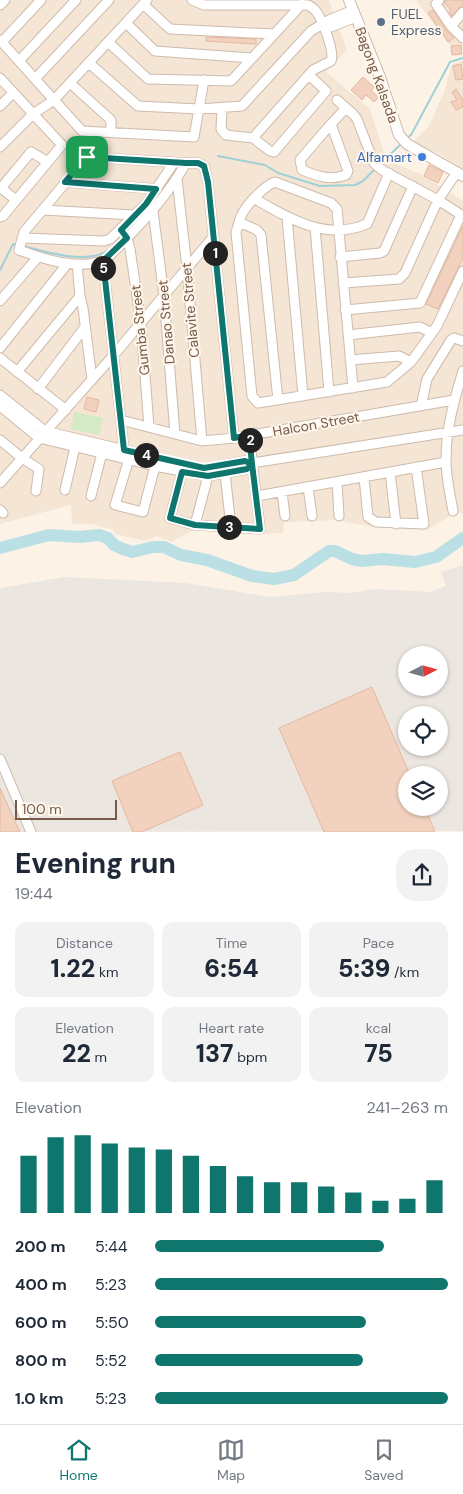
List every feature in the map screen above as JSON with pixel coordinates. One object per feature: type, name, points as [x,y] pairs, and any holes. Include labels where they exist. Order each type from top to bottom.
[{"type":"street","points":[[0,5],[5,0]]},
{"type":"street","points":[[41,0],[1,41],[82,131],[194,137],[204,80]]},
{"type":"street","points":[[19,61],[76,0]]},
{"type":"street","points":[[36,80],[109,0]]},
{"type":"street","points":[[192,0],[204,5],[308,5],[315,10],[323,26],[333,57],[328,64],[315,68],[253,138]]},
{"type":"street","name":"Bagong Kalsada","points":[[350,0],[380,77],[396,128],[404,141],[457,172]]},
{"type":"street","points":[[439,0],[436,4],[450,26],[463,38]]},
{"type":"street","points":[[0,147],[33,114],[54,100],[145,2],[170,29],[274,34]]},
{"type":"street","points":[[108,42],[148,79],[231,82],[302,4]]},
{"type":"street","points":[[450,26],[463,12]]},
{"type":"street","points":[[89,63],[138,106],[199,109],[242,106],[312,32],[329,20],[355,14]]},
{"type":"street","points":[[126,23],[155,51],[252,58]]},
{"type":"street","points":[[222,108],[221,129],[226,135],[253,138],[270,152],[274,152],[326,91],[309,75]]},
{"type":"street","points":[[0,78],[62,145],[3,216],[0,217]]},
{"type":"street","points":[[70,83],[111,120],[111,132]]},
{"type":"street","points":[[0,106],[13,93]]},
{"type":"street","points":[[337,100],[357,119],[374,163],[386,172],[438,200],[462,216],[420,303],[345,310]]},
{"type":"street","points":[[331,124],[348,171],[346,175],[340,178],[319,177],[302,170],[300,160],[331,124],[346,108]]},
{"type":"street","points":[[16,200],[1,187],[31,152],[48,162]]},
{"type":"street","points":[[103,261],[72,264],[38,257],[19,250],[24,232],[87,157],[198,163],[204,166],[208,182],[214,236],[234,438]]},
{"type":"street","points":[[124,450],[103,261],[124,234],[134,215],[146,204],[171,167],[172,162]]},
{"type":"street","points":[[21,243],[104,241],[124,234],[153,211],[177,179],[186,163]]},
{"type":"street","points":[[254,198],[287,217],[315,227],[338,231],[355,229],[368,224],[386,172]]},
{"type":"street","points":[[343,283],[399,279],[405,273],[438,200],[440,187],[457,172]]},
{"type":"street","name":"Calavite Street","points":[[177,179],[187,268],[202,441]]},
{"type":"street","points":[[65,182],[156,189]]},
{"type":"street","points":[[353,388],[336,209],[332,203],[275,182],[269,184],[254,198],[241,215],[236,232],[252,396],[258,403],[329,392],[353,388],[387,382],[411,362],[437,326],[463,271]]},
{"type":"street","points":[[340,257],[384,251],[413,186]]},
{"type":"street","points":[[43,210],[134,215]]},
{"type":"street","name":"Danao Street","points":[[153,211],[164,296],[175,434]]},
{"type":"street","points":[[287,217],[303,396]]},
{"type":"street","points":[[239,222],[257,230],[261,235],[278,400]]},
{"type":"street","points":[[315,227],[329,392]]},
{"type":"street","name":"Gumba Street","points":[[124,234],[141,323],[150,427]]},
{"type":"street","points":[[1,480],[114,356],[214,236]]},
{"type":"street","points":[[0,301],[38,257]]},
{"type":"street","points":[[72,264],[80,296],[92,380]]},
{"type":"street","points":[[0,348],[72,264]]},
{"type":"street","points":[[17,372],[80,296]]},
{"type":"street","points":[[38,389],[85,327]]},
{"type":"street","points":[[348,335],[420,327],[432,333]]},
{"type":"street","points":[[421,406],[427,379],[451,340],[454,338],[463,341]]},
{"type":"street","points":[[350,360],[399,356],[411,362]]},
{"type":"street","points":[[0,358],[66,410]]},
{"type":"street","points":[[453,511],[446,462],[448,431],[454,400],[463,371]]},
{"type":"street","points":[[0,395],[42,435],[124,450],[204,468],[245,461],[252,464],[463,430]]},
{"type":"street","name":"Halcon Street","points":[[120,420],[202,441],[234,438],[454,400]]},
{"type":"street","points":[[0,406],[42,435],[75,447],[155,466],[208,476],[247,469],[252,464]]},
{"type":"street","points":[[182,472],[170,518],[195,525],[260,529],[249,435]]},
{"type":"street","points":[[0,440],[22,458],[40,468],[36,491]]},
{"type":"street","points":[[65,490],[75,447]]},
{"type":"street","points":[[91,496],[102,453]]},
{"type":"street","points":[[129,459],[115,505],[142,512],[155,466]]},
{"type":"street","points":[[257,496],[446,462]]},
{"type":"street","points":[[364,478],[368,517],[376,522],[424,524],[416,467]]},
{"type":"street","points":[[390,472],[396,524]]},
{"type":"street","points":[[225,473],[231,527]]},
{"type":"street","points":[[195,525],[208,476]]},
{"type":"street","points":[[337,482],[339,516]]},
{"type":"street","points":[[308,487],[312,516]]},
{"type":"street","points":[[282,492],[285,516]]},
{"type":"street","points":[[0,759],[31,832]]},
{"type":"shaded area","points":[[0,0],[329,0],[347,50],[326,72],[370,109],[383,150],[390,161],[422,175],[463,201],[463,513],[455,513],[427,530],[374,527],[335,520],[284,522],[283,533],[259,534],[194,530],[171,542],[157,536],[145,541],[114,534],[114,530],[92,524],[72,524],[71,505],[0,524]]},
{"type":"shaded area","points":[[416,0],[463,0],[463,44],[450,45]]},
{"type":"shaded area","points":[[463,61],[463,169],[439,154],[413,142],[429,126],[444,92],[452,64]]},
{"type":"shaded area","points":[[463,565],[463,831],[0,832],[0,588],[64,577],[186,583],[270,597],[326,592],[351,593],[374,589],[430,592],[446,586],[441,572]]},
{"type":"green space","points":[[74,412],[103,418],[99,435],[71,429]]},
{"type":"building","points":[[445,0],[463,0],[463,6],[452,16],[449,12],[451,10],[444,3]]},
{"type":"building","points":[[433,10],[446,30],[454,38],[448,42],[428,13]]},
{"type":"building","points":[[206,37],[256,39],[256,44],[206,41]]},
{"type":"building","points":[[461,45],[462,54],[452,55],[451,46]]},
{"type":"building","points":[[461,64],[463,79],[456,80],[453,66]]},
{"type":"building","points":[[363,77],[374,87],[371,91],[379,97],[374,102],[366,95],[362,100],[351,90]]},
{"type":"building","points":[[456,89],[463,100],[463,107],[456,110],[451,102],[457,100],[452,92]]},
{"type":"building","points":[[429,165],[443,172],[438,183],[424,176]]},
{"type":"building","points":[[463,226],[463,258],[438,309],[426,304]]},
{"type":"building","points":[[87,397],[99,400],[96,412],[84,409]]},
{"type":"building","points":[[372,687],[398,747],[398,756],[402,756],[406,766],[398,766],[398,816],[428,816],[435,832],[324,832],[279,728]]},
{"type":"building","points":[[180,752],[203,805],[142,832],[133,832],[112,781]]},
{"type":"building","points":[[0,788],[20,832],[0,832]]},
{"type":"waterway","points":[[407,138],[411,135],[450,62],[463,58]]},
{"type":"waterway","points":[[380,164],[402,143]]},
{"type":"waterway","points":[[218,156],[265,165],[278,173],[320,186],[355,185],[363,181],[375,169]]},
{"type":"waterway","points":[[153,203],[178,166]]},
{"type":"waterway","points":[[126,232],[142,216]]},
{"type":"waterway","points":[[23,246],[65,256],[87,257],[108,251],[122,236]]},
{"type":"waterway","points":[[0,270],[13,244],[16,245]]},
{"type":"waterway","points":[[0,548],[49,535],[79,537],[99,535],[108,538],[114,545],[132,552],[153,547],[164,547],[181,555],[207,560],[252,576],[274,579],[294,575],[329,551],[335,551],[352,559],[362,561],[383,559],[415,562],[436,557],[463,538]]},
{"type":"place","name":"FUEL Express","points":[[381,22]]},
{"type":"place","name":"Alfamart","points":[[422,157]]},
{"type":"route","points":[[87,157],[65,182],[156,189],[146,204],[121,230],[127,238],[103,261],[124,450],[204,468],[245,461],[252,464],[260,529],[195,525],[170,518],[182,472],[208,476],[247,469],[252,464],[249,435],[234,438],[208,182],[204,166],[198,163],[87,157]]}]
